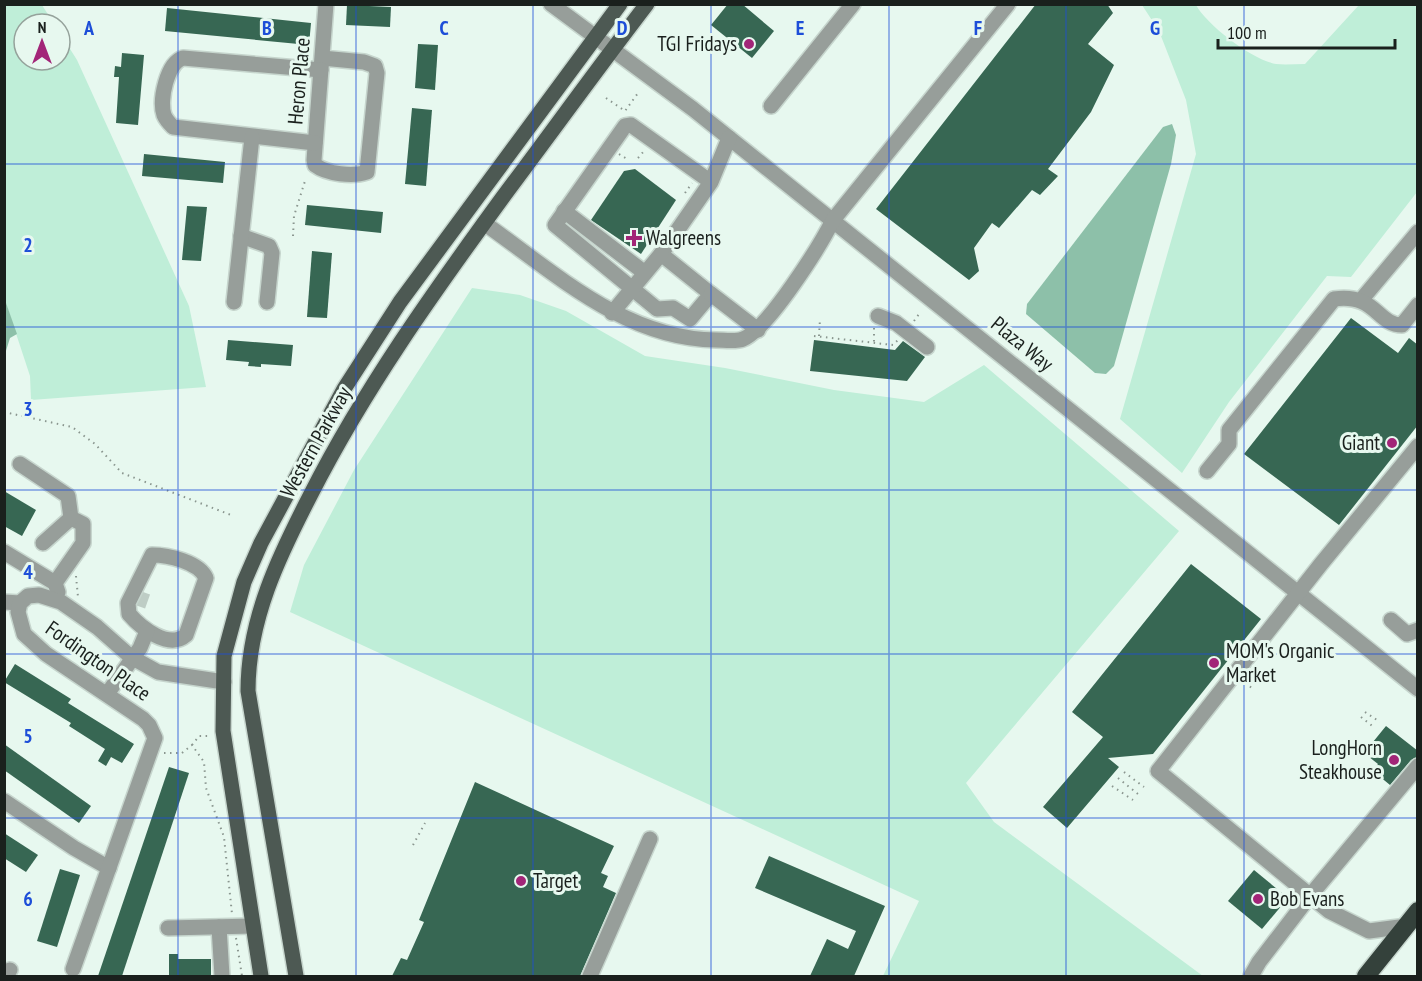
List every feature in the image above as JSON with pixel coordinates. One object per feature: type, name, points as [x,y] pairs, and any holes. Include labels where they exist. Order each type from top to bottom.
[{"type":"highway","points":[[1366,976],[1412,918]]},
{"type":"main road","name":"Western Parkway","points":[[261,976],[223,731],[225,648],[244,582],[265,535],[344,389],[400,302],[620,4]]},
{"type":"main road","name":"Western Parkway","points":[[296,976],[250,710],[250,660],[256,626],[279,556],[344,432],[426,302],[647,4]]},
{"type":"street","name":"Heron Place","points":[[321,64],[364,62],[375,66],[377,72],[372,140],[367,171],[360,174],[322,170],[315,165],[314,160],[321,64],[326,4]]},
{"type":"street","name":"Plaza Way","points":[[551,4],[613,49],[833,220],[1418,688]]},
{"type":"street","points":[[771,106],[852,4]]},
{"type":"street","points":[[484,223],[612,313],[650,329],[687,337],[742,340],[758,330],[820,246],[833,220],[1008,4]]},
{"type":"street","points":[[315,143],[173,128],[163,109],[166,82],[171,66],[183,58],[321,64]]},
{"type":"street","points":[[690,319],[673,308],[657,309],[557,229],[555,224],[621,129],[628,124],[711,183]]},
{"type":"street","points":[[234,302],[252,137]]},
{"type":"street","points":[[612,313],[661,254],[711,183],[729,138]]},
{"type":"street","points":[[564,211],[645,273]]},
{"type":"street","points":[[1362,299],[1418,232]]},
{"type":"street","points":[[241,236],[269,246],[272,253],[267,302]]},
{"type":"street","points":[[661,254],[758,330]]},
{"type":"street","points":[[687,337],[690,319],[711,294]]},
{"type":"street","points":[[1207,471],[1229,444],[1229,430],[1334,299],[1362,299],[1395,325],[1402,325],[1418,306]]},
{"type":"street","points":[[650,329],[657,309]]},
{"type":"street","points":[[875,318],[896,323],[927,347]]},
{"type":"street","points":[[1412,918],[1378,930],[1362,929],[1308,897],[1158,771],[1418,446]]},
{"type":"street","points":[[20,464],[68,496],[71,518]]},
{"type":"street","points":[[43,543],[71,518]]},
{"type":"street","points":[[55,583],[82,543],[82,524],[71,518]]},
{"type":"street","points":[[4,552],[55,583],[61,602]]},
{"type":"street","points":[[152,555],[160,555],[196,566],[203,571],[206,578],[186,635],[180,641],[173,641],[141,612],[129,614],[128,603],[147,560],[152,555]]},
{"type":"street","points":[[107,694],[131,657],[140,648],[141,612],[155,559],[160,555]]},
{"type":"street","name":"Fordington Place","points":[[73,969],[155,743],[149,724],[46,654],[24,634],[18,612],[12,603],[28,596],[39,595],[61,602],[96,627],[131,657],[158,672],[224,682]]},
{"type":"street","points":[[1391,620],[1407,634],[1418,630]]},
{"type":"street","points":[[1251,976],[1308,897],[1418,766]]},
{"type":"street","points":[[4,801],[74,848],[109,868]]},
{"type":"street","points":[[590,976],[650,839]]},
{"type":"street","points":[[168,928],[253,926]]},
{"type":"street","points":[[219,927],[222,976]]},
{"type":"path","points":[[606,98],[625,111],[638,93]]},
{"type":"path","points":[[292,236],[294,216],[305,181]]},
{"type":"path","points":[[874,343],[875,318]]},
{"type":"path","points":[[819,336],[820,319]]},
{"type":"path","points":[[814,336],[893,345],[899,339]]},
{"type":"path","points":[[4,412],[72,427],[95,444],[122,473],[231,515]]},
{"type":"path","points":[[1365,712],[1380,722]]},
{"type":"path","points":[[1361,717],[1375,728]]},
{"type":"path","points":[[163,753],[182,753],[192,746],[199,736],[212,736]]},
{"type":"path","points":[[192,746],[204,762],[206,788],[224,837],[223,851]]},
{"type":"path","points":[[1124,772],[1144,787]]},
{"type":"path","points":[[1118,778],[1138,794]]},
{"type":"path","points":[[1112,786],[1133,800]]},
{"type":"path","points":[[413,845],[425,823]]},
{"type":"shaded area","points":[[5,5],[42,5],[46,12],[12,12],[12,72],[72,72],[72,52],[77,60],[189,306],[206,387],[31,400],[30,376],[5,300]]},
{"type":"shaded area","points":[[1142,5],[1196,5],[1220,31],[1255,56],[1276,64],[1305,64],[1359,5],[1417,5],[1417,192],[1351,277],[1327,276],[1229,402],[1182,473],[1120,419],[1196,154],[1186,100],[1159,31]]},
{"type":"shaded area","points":[[1172,124],[1176,135],[1171,164],[1114,366],[1106,374],[1095,373],[1026,314],[1027,304],[1163,127]]},
{"type":"shaded area","points":[[472,288],[520,295],[566,311],[645,356],[725,368],[834,390],[924,402],[984,365],[1179,531],[966,783],[994,822],[1203,976],[883,976],[919,901],[290,612],[304,565],[354,470]]},
{"type":"shaded area","points":[[5,300],[17,334],[10,338],[5,354]]},
{"type":"building","name":"TGI Fridays","points":[[728,4],[742,4],[774,31],[752,58],[711,25]]},
{"type":"building","points":[[1036,4],[1107,4],[1113,13],[1088,44],[1114,65],[1091,112],[1048,169],[1058,176],[1040,195],[1032,190],[999,228],[992,223],[974,248],[979,271],[969,280],[876,209]]},
{"type":"building","points":[[347,5],[391,7],[390,27],[346,25]]},
{"type":"building","points":[[167,8],[311,23],[309,45],[165,31]]},
{"type":"building","points":[[418,44],[438,45],[435,90],[415,88]]},
{"type":"building","points":[[122,53],[144,55],[138,125],[116,123],[119,77],[114,77],[115,66],[121,67]]},
{"type":"building","points":[[412,108],[432,110],[426,186],[405,184]]},
{"type":"building","points":[[144,154],[225,162],[223,183],[142,176]]},
{"type":"building","name":"Walgreens","points":[[635,169],[676,200],[641,254],[591,220],[624,171]]},
{"type":"building","points":[[307,205],[383,212],[381,233],[305,225]]},
{"type":"building","points":[[187,206],[207,207],[201,261],[182,260]]},
{"type":"building","points":[[312,251],[332,253],[327,318],[307,317]]},
{"type":"building","points":[[1351,318],[1398,353],[1409,338],[1418,345],[1418,425],[1339,525],[1244,454]]},
{"type":"building","points":[[228,340],[293,345],[291,366],[261,364],[261,367],[248,366],[249,362],[226,360]]},
{"type":"building","points":[[814,340],[895,350],[903,341],[925,357],[907,381],[810,371]]},
{"type":"building","points":[[4,491],[36,510],[22,536],[4,526]]},
{"type":"building","points":[[1191,564],[1261,619],[1153,754],[1108,758],[1119,767],[1067,828],[1043,807],[1103,737],[1072,712]]},
{"type":"building","points":[[15,664],[71,699],[68,703],[134,744],[122,763],[111,757],[106,766],[98,761],[105,749],[69,726],[71,723],[4,682]]},
{"type":"building","name":"LongHorn Steakhouse","points":[[1386,726],[1418,751],[1417,757],[1411,760],[1390,785],[1373,771],[1378,764],[1364,753]]},
{"type":"building","points":[[4,744],[91,806],[79,823],[4,770]]},
{"type":"building","points":[[169,767],[189,773],[122,976],[98,976]]},
{"type":"building","name":"Target","points":[[475,782],[614,846],[601,873],[608,876],[603,887],[616,893],[580,976],[392,976],[401,958],[407,960],[424,922],[419,920]]},
{"type":"building","points":[[4,833],[38,855],[26,872],[4,858]]},
{"type":"building","points":[[769,856],[885,906],[854,976],[810,976],[827,939],[848,949],[856,931],[755,888]]},
{"type":"building","points":[[60,869],[80,875],[57,947],[37,941]]},
{"type":"building","name":"Bob Evans","points":[[1254,870],[1288,898],[1262,929],[1228,901]]},
{"type":"building","points":[[169,954],[178,954],[178,959],[211,959],[211,976],[169,976]]},
{"type":"tunnel","points":[[138,606],[143,592]]},
{"type":"place","name":"TGI Fridays","points":[[749,44]]},
{"type":"place","name":"Walgreens","points":[[634,238]]},
{"type":"place","name":"Giant","points":[[1392,443]]},
{"type":"place","name":"MOM's Organic Market","points":[[1214,663]]},
{"type":"place","name":"LongHorn Steakhouse","points":[[1394,760]]},
{"type":"place","name":"Target","points":[[521,881]]},
{"type":"place","name":"Bob Evans","points":[[1258,899]]}]
